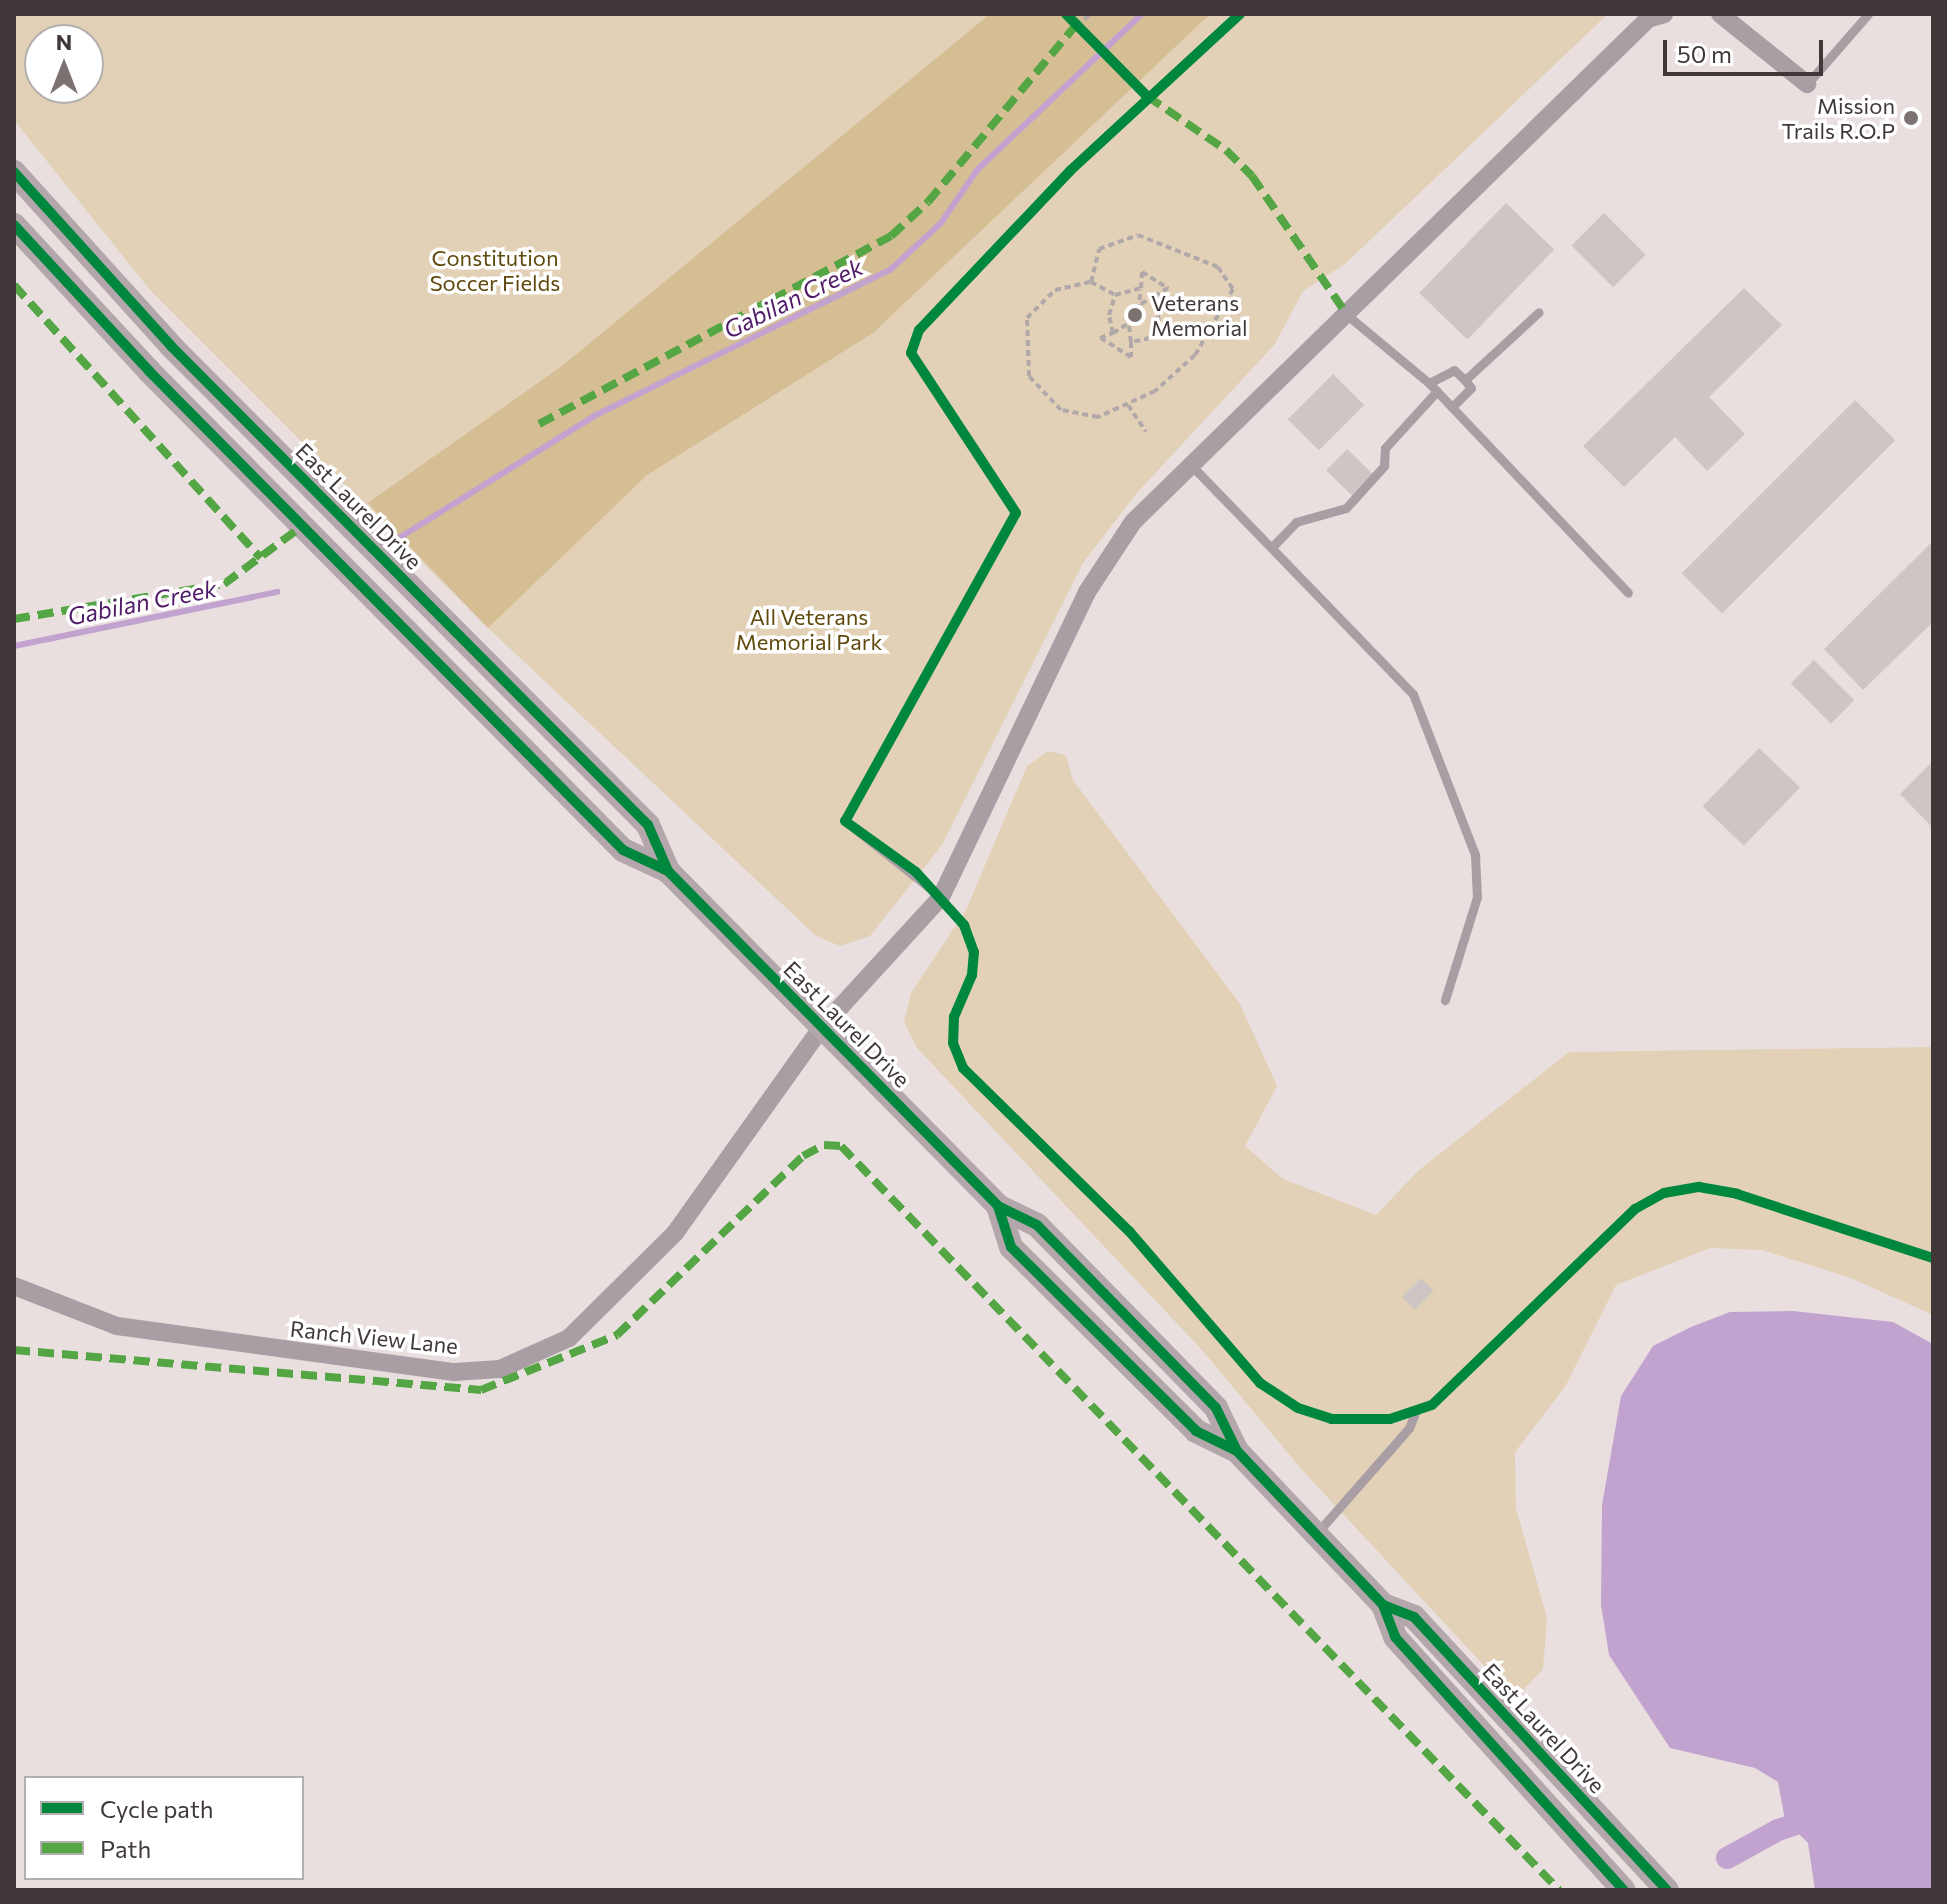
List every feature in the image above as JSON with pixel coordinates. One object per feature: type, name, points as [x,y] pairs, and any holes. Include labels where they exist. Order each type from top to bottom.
[{"type":"main road","name":"East Laurel Drive","points":[[14,172],[171,346],[648,825],[668,871]]},
{"type":"main road","name":"East Laurel Drive","points":[[14,225],[149,371],[623,850],[668,871],[998,1206],[1037,1225],[1216,1408],[1237,1451],[1383,1605],[1395,1637],[1624,1890]]},
{"type":"main road","name":"East Laurel Drive","points":[[998,1206],[1011,1247],[1196,1431],[1237,1451]]},
{"type":"main road","name":"East Laurel Drive","points":[[1383,1605],[1414,1617],[1667,1890]]},
{"type":"street","name":"Ranch View Lane","points":[[14,1286],[67,1312],[193,1340],[454,1372],[500,1369],[569,1338],[675,1233],[822,1027],[941,897],[1087,592],[1133,522],[1648,19],[1664,14]]},
{"type":"street","points":[[1720,14],[1807,84]]},
{"type":"lane","points":[[1807,84],[1868,14]]},
{"type":"lane","points":[[1465,380],[1539,312]]},
{"type":"lane","points":[[1347,315],[1433,387],[1628,593]]},
{"type":"lane","points":[[1273,546],[1296,522],[1346,508],[1384,466],[1385,448],[1433,387],[1454,370],[1471,388],[1452,407]]},
{"type":"lane","points":[[1190,464],[1273,546],[1413,694],[1462,814],[1475,855],[1477,897],[1445,1000]]},
{"type":"lane","points":[[845,821],[941,897]]},
{"type":"lane","points":[[1316,1534],[1409,1428],[1415,1413]]},
{"type":"path","points":[[1066,14],[1085,33]]},
{"type":"path","points":[[1076,25],[1091,14]]},
{"type":"path","points":[[1091,282],[1099,249],[1128,235],[1218,267],[1232,281],[1228,307],[1195,355],[1128,405],[1098,417],[1073,414],[1049,400],[1029,376],[1024,330],[1033,307],[1055,290],[1091,282],[1115,295],[1141,288]]},
{"type":"path","points":[[1129,326],[1131,357],[1100,338],[1129,326],[1134,320],[1141,304],[1142,272],[1168,288],[1141,304]]},
{"type":"path","points":[[1113,333],[1109,315],[1115,295]]},
{"type":"path","points":[[1131,342],[1150,338],[1160,326],[1154,296]]},
{"type":"path","points":[[1128,405],[1146,432]]},
{"type":"green space","points":[[14,14],[1608,14],[1345,264],[1303,291],[1275,344],[1136,494],[1083,563],[942,845],[870,936],[840,946],[816,936],[488,628],[150,290],[14,120]]},
{"type":"green space","points":[[1048,751],[1066,755],[1073,780],[1240,1004],[1277,1086],[1245,1146],[1283,1179],[1376,1215],[1419,1170],[1569,1052],[1933,1047],[1933,1315],[1851,1278],[1762,1250],[1710,1248],[1616,1285],[1565,1387],[1515,1452],[1516,1508],[1547,1618],[1543,1669],[1515,1699],[1303,1471],[1203,1351],[917,1048],[904,1022],[911,993],[966,910],[1027,766]]},
{"type":"shaded area","points":[[990,14],[1210,14],[873,333],[647,475],[488,628],[368,503],[562,366]]},
{"type":"shaded area","points":[[1793,1311],[1893,1322],[1933,1344],[1933,1890],[1815,1890],[1808,1843],[1785,1820],[1778,1782],[1755,1768],[1670,1748],[1609,1655],[1601,1605],[1602,1505],[1621,1396],[1653,1346],[1691,1327],[1730,1312]]},
{"type":"building","points":[[1506,203],[1554,250],[1467,339],[1419,293]]},
{"type":"building","points":[[1604,213],[1646,255],[1613,287],[1571,246]]},
{"type":"building","points":[[1744,288],[1782,325],[1709,397],[1745,434],[1707,471],[1675,437],[1624,487],[1583,446]]},
{"type":"building","points":[[1333,374],[1364,405],[1319,450],[1288,419]]},
{"type":"building","points":[[1855,400],[1895,440],[1722,614],[1682,573]]},
{"type":"building","points":[[1347,449],[1374,475],[1353,496],[1326,471]]},
{"type":"building","points":[[1933,541],[1933,622],[1863,690],[1824,649]]},
{"type":"building","points":[[1814,660],[1854,700],[1831,724],[1791,683]]},
{"type":"building","points":[[1759,748],[1800,788],[1744,846],[1703,806]]},
{"type":"building","points":[[1933,761],[1933,828],[1900,794]]},
{"type":"building","points":[[1421,1278],[1434,1291],[1415,1310],[1402,1297]]},
{"type":"waterway","name":"Gabilan Creek","points":[[399,538],[594,416],[890,270],[941,223],[977,170],[1142,14]]},
{"type":"waterway","name":"Gabilan Creek","points":[[14,646],[278,592]]},
{"type":"waterway","points":[[1727,1858],[1778,1830],[1800,1823],[1818,1826]]},
{"type":"marked path","points":[[539,424],[891,236],[928,202],[1076,25]]},
{"type":"marked path","points":[[1147,96],[1226,150],[1252,176],[1347,315]]},
{"type":"marked path","points":[[14,285],[261,558]]},
{"type":"marked path","points":[[14,619],[224,584],[302,526]]},
{"type":"marked path","points":[[14,1350],[481,1390],[617,1335],[803,1156],[824,1145],[841,1146],[1559,1890]]},
{"type":"cycle path","points":[[1066,14],[1147,96]]},
{"type":"cycle path","points":[[1240,14],[1070,171],[919,330],[911,353],[1016,513],[845,821],[916,872],[964,925],[974,952],[972,975],[954,1017],[953,1043],[963,1068],[1129,1231],[1260,1383],[1298,1408],[1331,1419],[1390,1419],[1432,1405],[1635,1209],[1664,1193],[1699,1187],[1737,1194],[1933,1258]]},
{"type":"cycle path","points":[[14,172],[171,346],[648,825],[668,871]]},
{"type":"cycle path","points":[[14,225],[149,371],[623,850],[668,871],[998,1206],[1037,1225],[1216,1408],[1237,1451],[1383,1605],[1395,1637],[1624,1890]]},
{"type":"cycle path","points":[[998,1206],[1011,1247],[1196,1431],[1237,1451]]},
{"type":"cycle path","points":[[1383,1605],[1414,1617],[1667,1890]]},
{"type":"place","name":"Mission Trails R.O.P","points":[[1911,118]]},
{"type":"place","name":"Veterans Memorial","points":[[1135,315]]},
{"type":"park label","name":"Constitution Soccer Fields","points":[[495,270]]},
{"type":"park label","name":"All Veterans Memorial Park","points":[[809,628]]}]
